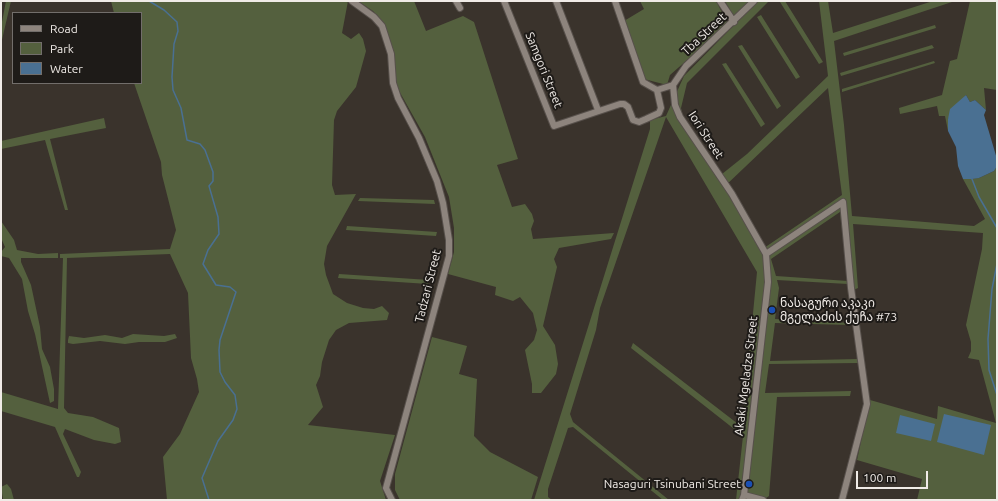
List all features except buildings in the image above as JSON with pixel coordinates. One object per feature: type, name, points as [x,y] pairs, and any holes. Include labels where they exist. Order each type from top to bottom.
[{"type":"street","name":"Tadzari Street","points":[[352,1],[374,17],[382,26],[390,54],[393,83],[398,98],[419,138],[437,181],[443,203],[449,240],[449,256],[386,488],[392,500]]},
{"type":"street","points":[[456,1],[460,8]]},
{"type":"street","name":"Samgori Street","points":[[504,1],[554,126],[598,110],[624,104],[633,120],[639,122],[659,113],[661,101],[657,90]]},
{"type":"street","points":[[556,1],[598,110]]},
{"type":"street","points":[[614,1],[645,84],[657,90],[673,86]]},
{"type":"street","points":[[720,1],[734,22]]},
{"type":"street","name":"Tba Street","points":[[673,86],[686,66],[734,22],[754,1]]},
{"type":"street","name":"Iori Street","points":[[673,86],[675,105],[680,117],[732,194],[766,254]]},
{"type":"street","points":[[766,254],[843,202],[851,288],[867,404],[842,500]]},
{"type":"street","name":"Akaki Mgeladze Street","points":[[743,497],[768,282],[766,254]]},
{"type":"street","points":[[743,497],[763,500]]},
{"type":"green space","points":[[6,1],[11,1],[1,44],[1,27]]},
{"type":"green space","points":[[111,1],[348,1],[342,33],[351,39],[359,33],[363,39],[366,51],[356,87],[337,111],[334,120],[332,185],[335,195],[356,194],[327,246],[324,264],[326,275],[333,294],[347,303],[363,308],[374,309],[382,306],[389,313],[387,320],[349,323],[336,330],[329,340],[322,362],[320,376],[316,385],[323,407],[308,425],[395,435],[380,481],[386,500],[167,500],[163,457],[180,434],[199,392],[191,358],[188,293],[170,254],[67,258],[64,408],[68,413],[93,417],[119,428],[121,442],[115,444],[94,440],[65,429],[63,434],[81,472],[79,477],[77,477],[55,427],[1,411],[1,392],[58,409],[63,258],[60,258],[60,254],[170,249],[176,230],[162,175],[161,162],[134,84],[142,84],[142,12],[114,12]]},
{"type":"green space","points":[[358,1],[414,1],[426,31],[463,16],[474,22],[518,159],[497,165],[512,207],[525,204],[532,214],[534,221],[531,229],[533,239],[614,233],[611,239],[559,248],[554,259],[557,267],[543,326],[555,345],[558,364],[556,374],[541,393],[532,393],[532,384],[525,350],[534,340],[537,330],[533,313],[520,297],[513,301],[495,295],[496,287],[448,274],[454,252],[454,228],[449,197],[425,137],[398,89],[395,79],[392,47],[383,23],[373,11]]},
{"type":"green space","points":[[640,1],[716,1],[728,24],[670,75],[667,85],[644,79],[624,21],[644,9]]},
{"type":"green space","points":[[725,1],[750,1],[734,17]]},
{"type":"green space","points":[[758,1],[769,1],[687,83],[681,108],[685,126],[717,178],[747,154],[828,76],[819,1],[828,1],[833,33],[933,1],[955,1],[834,41],[844,125],[852,216],[974,226],[985,219],[963,179],[979,178],[994,171],[997,165],[997,500],[917,500],[922,479],[857,460],[870,400],[937,419],[938,406],[996,423],[979,360],[968,358],[971,351],[971,342],[966,325],[982,249],[983,233],[853,224],[858,288],[849,292],[848,284],[777,280],[779,288],[775,319],[850,323],[850,325],[775,323],[770,361],[858,359],[858,363],[769,364],[765,393],[851,391],[850,396],[777,397],[769,496],[763,500],[736,500],[743,436],[631,348],[633,343],[742,427],[757,272],[666,117],[600,308],[596,330],[570,414],[573,422],[669,500],[663,500],[573,427],[568,428],[548,489],[548,497],[552,500],[534,500],[650,129],[650,120],[666,116],[684,76]],"holes":[[[828,88],[842,195],[764,248],[724,187]],[[840,212],[848,281],[776,276],[771,259]]]},
{"type":"green space","points":[[785,1],[823,62],[819,64],[780,2]]},
{"type":"green space","points":[[970,1],[997,1],[997,90],[984,88],[986,110],[975,100],[970,102],[966,95],[948,119],[948,131],[945,116],[939,116],[937,106],[900,114],[899,108],[942,95],[950,61],[957,59]]},
{"type":"green space","points":[[761,15],[800,77],[796,79],[757,17]]},
{"type":"green space","points":[[935,25],[936,28],[844,56],[843,53]]},
{"type":"green space","points":[[742,45],[781,106],[777,109],[738,46]]},
{"type":"green space","points":[[932,45],[934,48],[841,76],[840,73]]},
{"type":"green space","points":[[934,61],[935,63],[842,92],[842,89]]},
{"type":"green space","points":[[726,63],[765,124],[761,127],[722,64]]},
{"type":"green space","points":[[104,118],[106,128],[50,139],[68,210],[65,210],[45,140],[1,149],[1,141]]},
{"type":"green space","points":[[360,198],[434,200],[435,204],[358,201]]},
{"type":"green space","points":[[1,221],[14,240],[17,250],[38,254],[58,253],[58,258],[21,258],[21,262],[31,285],[40,327],[42,349],[50,367],[54,389],[54,401],[50,403],[22,279],[9,258],[1,256],[1,252],[5,247],[1,238]]},
{"type":"green space","points":[[347,226],[437,232],[436,236],[346,230]]},
{"type":"green space","points":[[339,274],[429,280],[428,284],[338,278]]},
{"type":"green space","points":[[133,334],[164,336],[175,334],[177,338],[165,342],[139,342],[125,344],[100,341],[73,344],[68,343],[69,336],[84,338],[105,335],[122,338]]},
{"type":"green space","points":[[432,337],[467,346],[459,374],[477,379],[474,436],[490,452],[538,477],[531,500],[400,500],[395,490],[395,474]]},
{"type":"green space","points":[[7,484],[11,489],[14,500],[1,500],[3,499],[1,487]]},
{"type":"water","points":[[966,95],[970,102],[975,100],[986,110],[984,115],[997,159],[997,166],[994,171],[979,178],[972,179],[963,179],[958,166],[956,147],[948,131],[950,109]]},
{"type":"water","points":[[944,414],[991,425],[984,455],[937,442]]},
{"type":"water","points":[[900,415],[935,424],[931,441],[896,433]]},
{"type":"waterway","points":[[149,1],[164,10],[177,22],[178,31],[174,44],[172,77],[173,90],[181,108],[187,140],[200,144],[205,150],[213,172],[213,181],[209,186],[218,217],[219,234],[208,250],[203,264],[216,285],[230,287],[236,292],[220,340],[219,350],[220,372],[225,382],[235,395],[237,409],[233,420],[218,441],[202,478],[209,500]]},
{"type":"waterway","points":[[972,179],[979,197],[997,228]]},
{"type":"waterway","points":[[997,264],[992,289],[988,339],[989,370],[997,395]]},
{"type":"place","name":"ნასაგური აკაკი მგელაძის ქუჩა #73","points":[[772,310]]},
{"type":"place","name":"Nasaguri Tsinubani Street","points":[[749,484]]}]
